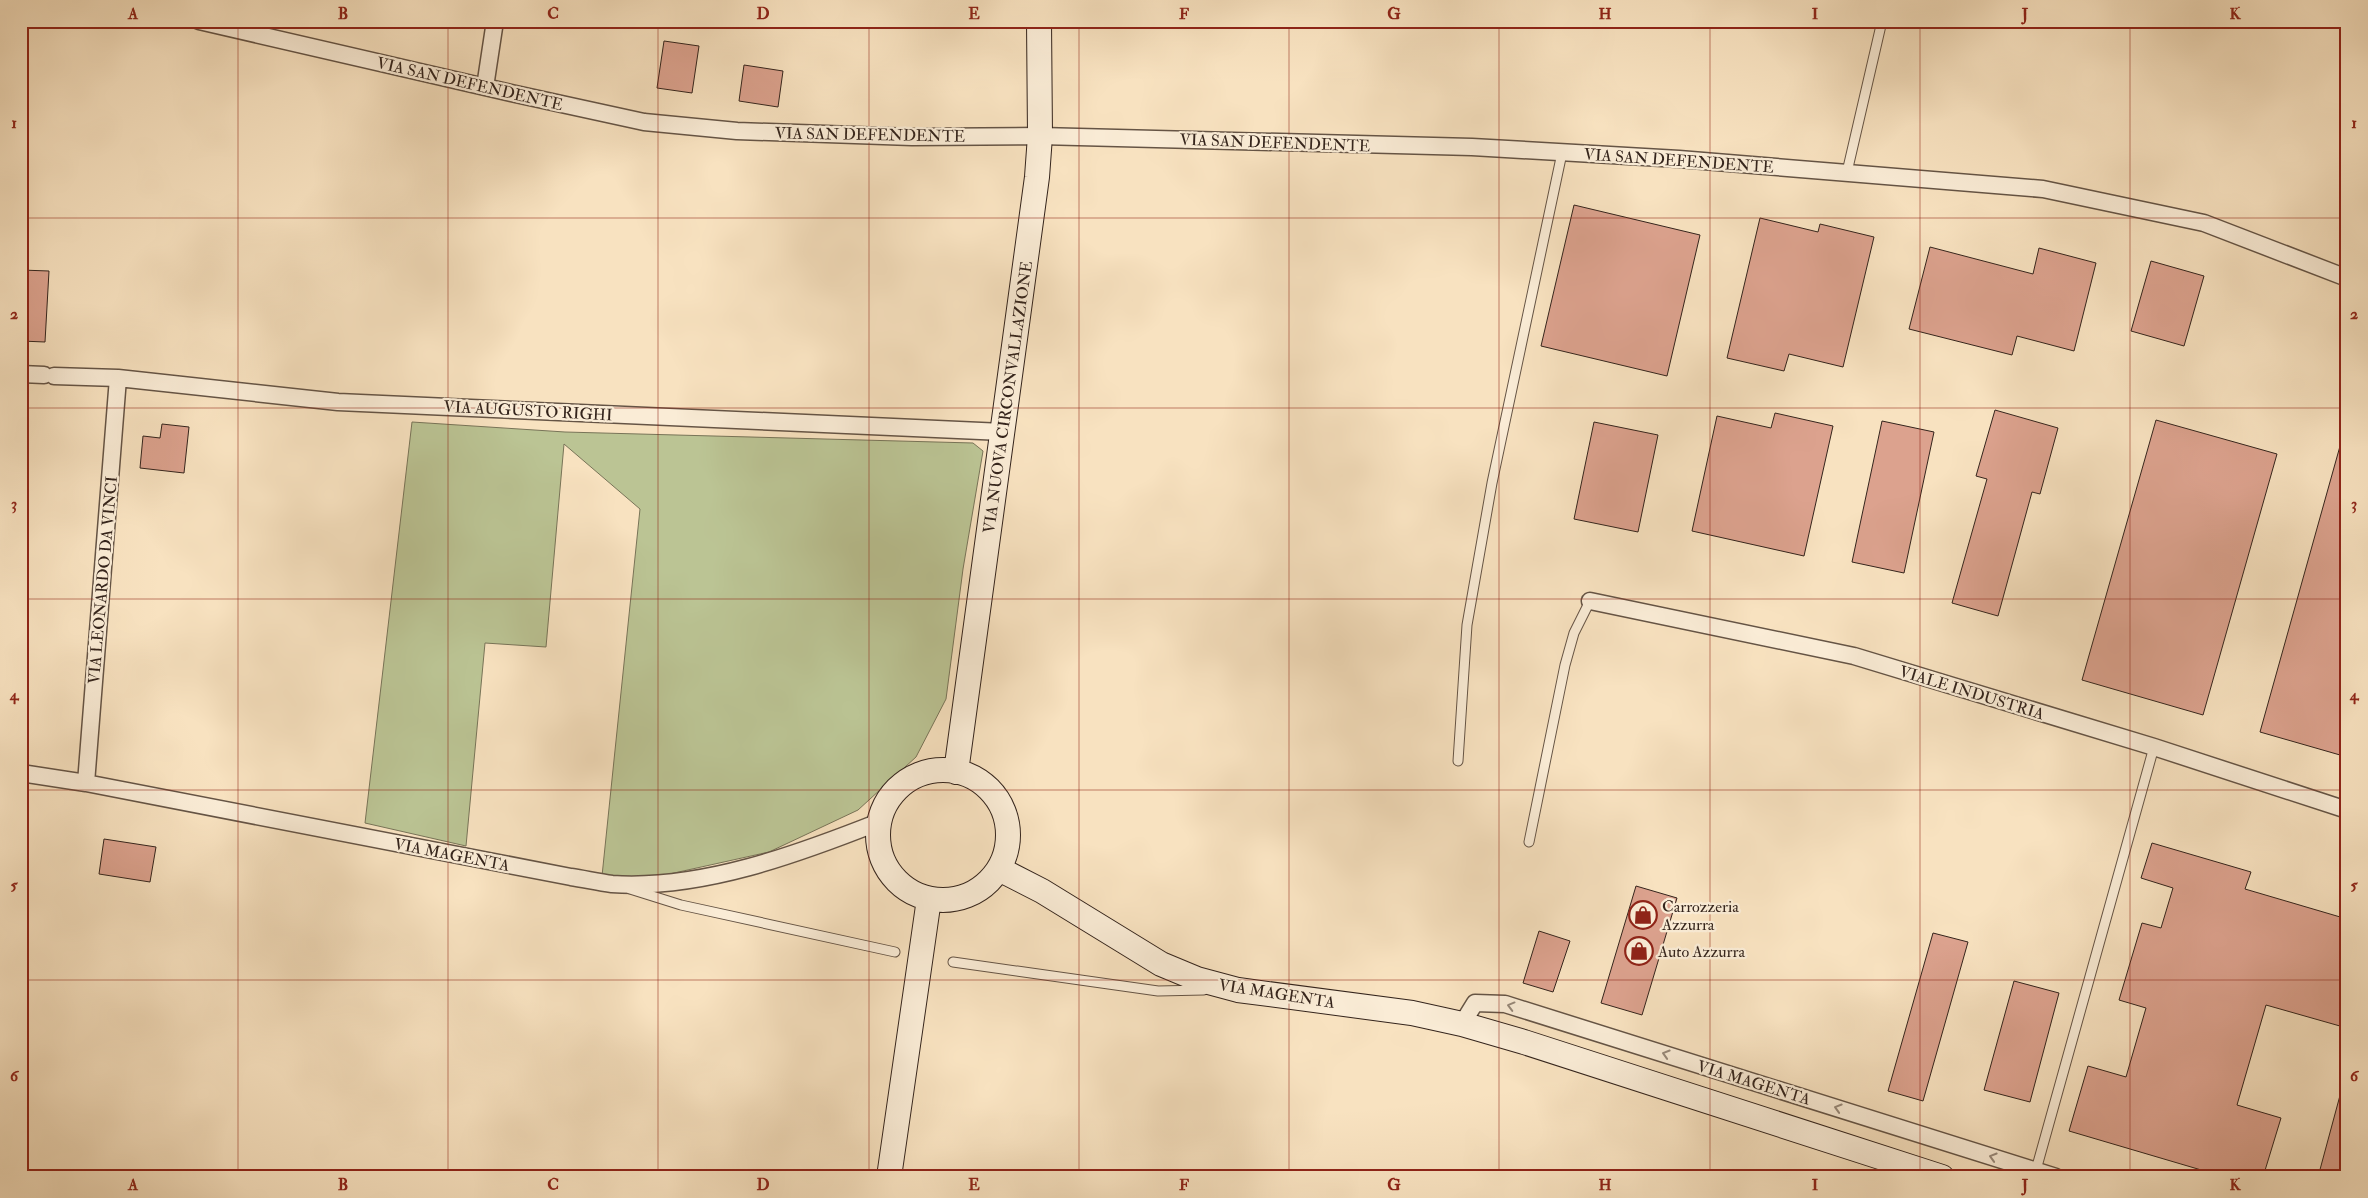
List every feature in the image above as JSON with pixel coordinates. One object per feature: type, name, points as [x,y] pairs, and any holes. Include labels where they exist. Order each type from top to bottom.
[{"type":"street","name":"VIA SAN DEFENDENTE","points":[[199,21],[244,26],[486,87],[644,122],[737,131],[912,137],[1040,136],[1472,147],[1847,172],[2043,189],[2146,209],[2204,223],[2347,278]]},
{"type":"street","points":[[486,87],[495,21]]},
{"type":"street","name":"VIA NUOVA CIRCONVALLAZIONE","points":[[956,772],[1037,177],[1040,136],[1039,21]]},
{"type":"street","name":"VIA AUGUSTO RIGHI","points":[[21,374],[118,378],[338,402],[1003,432]]},
{"type":"street","name":"VIA LEONARDO DA VINCI","points":[[86,783],[118,378]]},
{"type":"street","name":"VIALE INDUSTRIA","points":[[1590,601],[1854,656],[2154,747],[2347,810]]},
{"type":"street","points":[[936,771],[956,772],[976,779],[992,792],[1003,809],[1008,829],[1007,850],[999,869],[986,885],[969,895],[950,900],[929,899],[910,892],[883,862],[878,842],[879,822],[887,803],[900,787],[916,776],[936,771]]},
{"type":"street","name":"VIA MAGENTA","points":[[21,773],[86,783],[570,878],[613,884],[669,882],[726,872],[801,853],[879,822]]},
{"type":"street","name":"VIA MAGENTA","points":[[999,869],[1042,891],[1161,964],[1197,980],[1238,990],[1393,1010],[1462,1024],[1524,1042],[1942,1177]]},
{"type":"street","points":[[889,1177],[929,899]]},
{"type":"street","name":"VIA MAGENTA","points":[[1462,1024],[1475,1003],[1506,1004],[2056,1177]]},
{"type":"lane","points":[[1847,172],[1882,21]]},
{"type":"lane","points":[[1458,761],[1467,625],[1492,483],[1562,152]]},
{"type":"lane","points":[[1529,842],[1565,665],[1574,633],[1590,601]]},
{"type":"lane","points":[[2036,1170],[2154,747]]},
{"type":"lane","points":[[613,884],[681,905],[895,952]]},
{"type":"lane","points":[[953,962],[1158,991],[1238,990]]},
{"type":"green space","points":[[412,422],[565,432],[973,443],[983,451],[963,569],[946,699],[916,757],[858,810],[769,852],[656,877],[602,876],[640,509],[564,444],[546,647],[485,643],[466,846],[365,823]]},
{"type":"building","points":[[664,41],[699,46],[692,93],[657,88]]},
{"type":"building","points":[[744,65],[783,71],[778,107],[739,101]]},
{"type":"building","points":[[1574,205],[1700,235],[1667,376],[1541,346]]},
{"type":"building","points":[[1760,218],[1818,232],[1820,224],[1874,237],[1843,367],[1789,354],[1784,371],[1727,358]]},
{"type":"building","points":[[1930,247],[2033,274],[2039,248],[2096,263],[2074,351],[2017,336],[2012,355],[1909,329]]},
{"type":"building","points":[[2151,261],[2204,276],[2184,346],[2131,331]]},
{"type":"building","points":[[21,270],[49,271],[45,342],[21,341]]},
{"type":"building","points":[[1995,410],[2058,428],[2040,494],[2032,492],[1998,616],[1952,603],[1987,479],[1976,476]]},
{"type":"building","points":[[1775,413],[1833,426],[1804,556],[1692,531],[1717,416],[1771,428]]},
{"type":"building","points":[[2156,420],[2277,454],[2203,715],[2082,680]]},
{"type":"building","points":[[1882,421],[1934,432],[1904,573],[1852,562]]},
{"type":"building","points":[[1594,422],[1658,435],[1638,532],[1574,519]]},
{"type":"building","points":[[162,424],[189,427],[184,473],[140,468],[143,436],[160,438]]},
{"type":"building","points":[[2342,439],[2347,439],[2347,757],[2260,732]]},
{"type":"building","points":[[104,839],[156,847],[150,882],[99,874]]},
{"type":"building","points":[[2152,843],[2251,872],[2245,889],[2347,919],[2347,1028],[2266,1005],[2237,1105],[2281,1118],[2263,1177],[2225,1177],[2069,1131],[2088,1066],[2126,1077],[2146,1008],[2119,1000],[2142,923],[2161,928],[2173,888],[2141,878]]},
{"type":"building","name":"Auto Azzurra","points":[[1636,886],[1677,898],[1642,1015],[1601,1003]]},
{"type":"building","points":[[1539,931],[1570,941],[1553,992],[1523,983]]},
{"type":"building","points":[[1933,933],[1968,942],[1923,1101],[1888,1091]]},
{"type":"building","points":[[2014,981],[2059,993],[2030,1102],[1984,1090]]},
{"type":"building","points":[[2342,1088],[2347,1088],[2347,1177],[2318,1177]]},
{"type":"place","name":"Carrozzeria Azzurra","points":[[1643,915]]},
{"type":"place","name":"Auto Azzurra","points":[[1639,951]]}]
